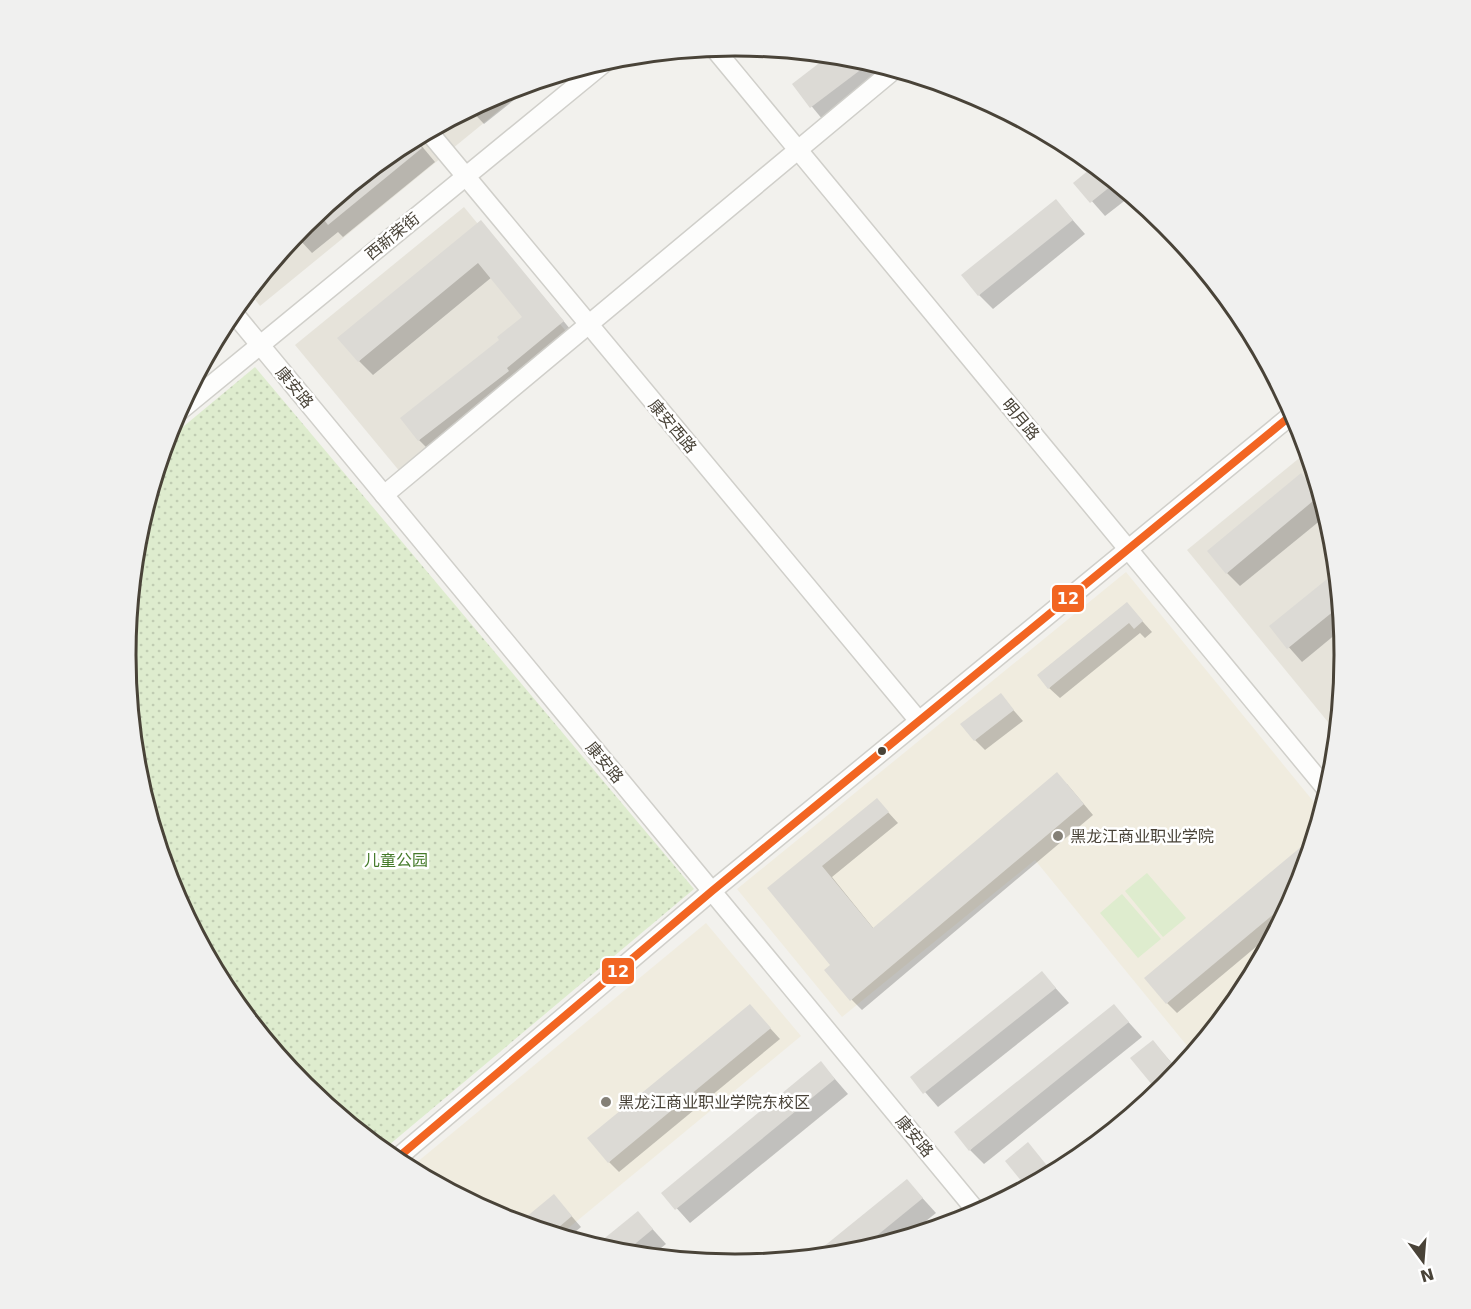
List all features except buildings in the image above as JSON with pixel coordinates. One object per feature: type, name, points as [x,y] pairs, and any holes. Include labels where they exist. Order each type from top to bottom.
[{"type":"street","name":"明月路","points":[[721,56],[1320,782]]},
{"type":"street","name":"西新荣街","points":[[194,399],[591,73]]},
{"type":"street","points":[[384,495],[888,75]]},
{"type":"street","name":"康安西路","points":[[433,138],[919,721]]},
{"type":"street","name":"康安路","points":[[239,319],[971,1205]]},
{"type":"street","points":[[403,1153],[712,891],[1286,419]]},
{"type":"shaded area","points":[[514,98],[260,306],[254,298],[285,260],[312,231],[371,179],[436,136]]},
{"type":"shaded area","points":[[464,207],[569,335],[401,473],[295,345]]},
{"type":"shaded area","points":[[1301,457],[1314,499],[1329,576],[1334,654],[1330,724],[1187,550]]},
{"type":"shaded area","name":"黑龙江商业职业学院","points":[[1126,572],[1315,804],[1303,847],[1273,919],[1234,987],[1188,1047],[1035,860],[842,1017],[737,889]]},
{"type":"shaded area","name":"黑龙江商业职业学院东校区","points":[[706,923],[801,1036],[567,1229],[506,1208],[471,1192],[418,1162]]},
{"type":"green space","name":"儿童公园","points":[[255,367],[694,889],[390,1144],[341,1105],[312,1078],[260,1019],[237,987],[198,919],[182,884],[157,810],[148,771],[138,694],[136,654],[138,615],[148,538],[168,462],[181,429]]},
{"type":"green space","points":[[1147,873],[1186,918],[1163,937],[1125,891]]},
{"type":"green space","points":[[1122,894],[1161,939],[1138,958],[1100,913]]},
{"type":"transit line","name":"12","points":[[403,1153],[712,891],[1286,419]]},
{"type":"place","name":"黑龙江商业职业学院","points":[[1058,836]]},
{"type":"place","name":"黑龙江商业职业学院东校区","points":[[606,1102]]}]
